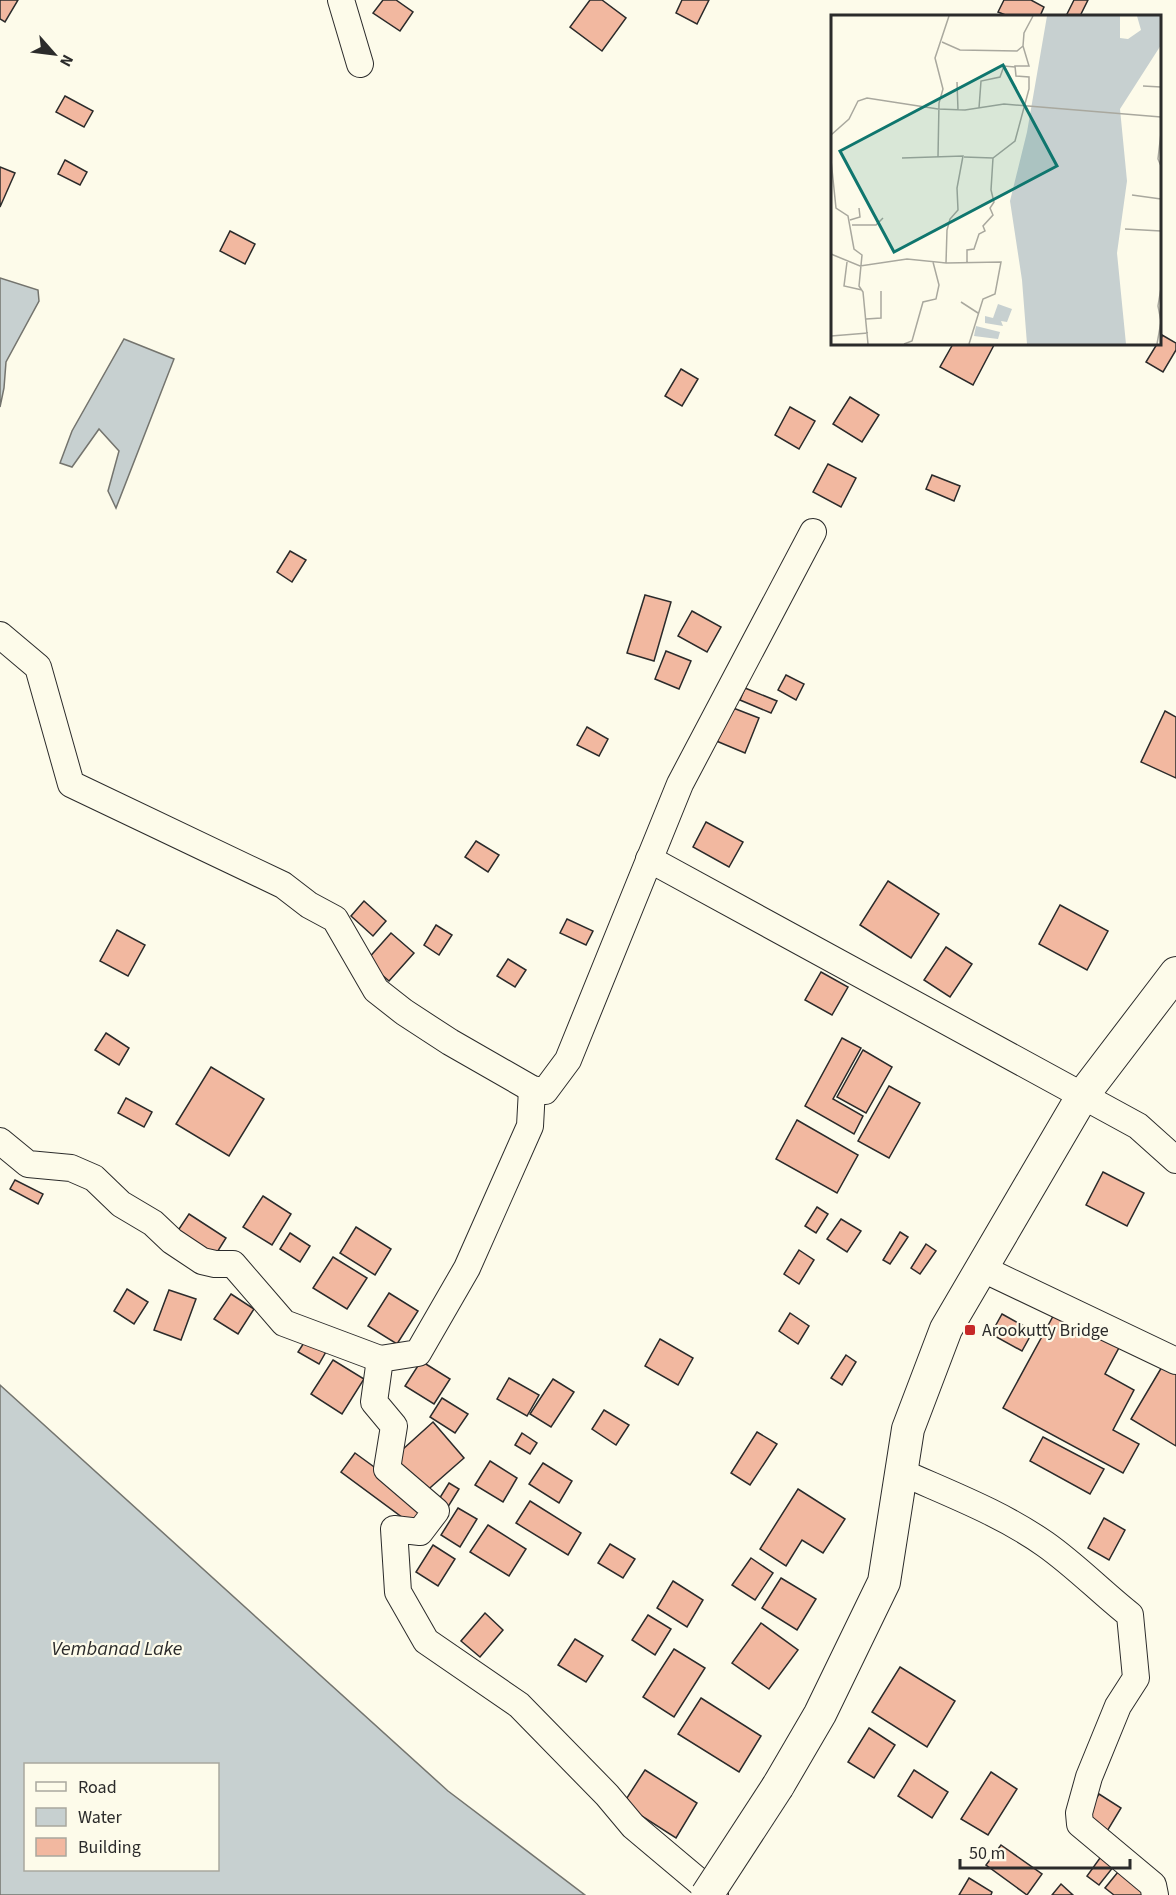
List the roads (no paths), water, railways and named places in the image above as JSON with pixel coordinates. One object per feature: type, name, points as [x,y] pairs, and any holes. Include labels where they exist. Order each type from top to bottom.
[{"type":"main road","points":[[707,1895],[778,1786],[820,1714],[884,1582],[908,1429],[946,1329],[1083,1095],[1176,972]]},
{"type":"street","points":[[340,0],[360,64]]},
{"type":"street","points":[[0,635],[38,667],[71,784],[283,885],[309,905],[335,919],[376,990],[404,1012],[450,1042],[532,1089],[545,1090],[568,1060],[680,784],[813,532]]},
{"type":"street","points":[[650,859],[1138,1126],[1176,1160]]},
{"type":"street","points":[[0,1141],[28,1164],[71,1168],[94,1178],[120,1204],[153,1223],[172,1242],[202,1262],[233,1264],[284,1323],[380,1359],[418,1353],[467,1268],[530,1126],[532,1089]]},
{"type":"street","points":[[981,1268],[1176,1360]]},
{"type":"street","points":[[380,1359],[374,1402],[393,1426],[387,1469],[436,1511],[420,1532],[394,1529],[398,1592],[426,1641],[519,1705],[633,1826],[715,1895]]},
{"type":"street","points":[[901,1472],[998,1515],[1043,1542],[1068,1560],[1095,1587],[1130,1616],[1136,1678],[1118,1706],[1089,1777],[1079,1813],[1080,1824],[1153,1885],[1155,1895]]},
{"type":"water","points":[[0,278],[38,290],[39,301],[6,362],[0,407]]},
{"type":"water","points":[[124,339],[174,359],[116,508],[108,491],[119,451],[99,429],[72,467],[60,463],[72,431]]},
{"type":"water","name":"Vembanad Lake","points":[[0,1385],[448,1791],[585,1895],[0,1895]]},
{"type":"place","name":"Arookutty Bridge","points":[[970,1330]]}]
